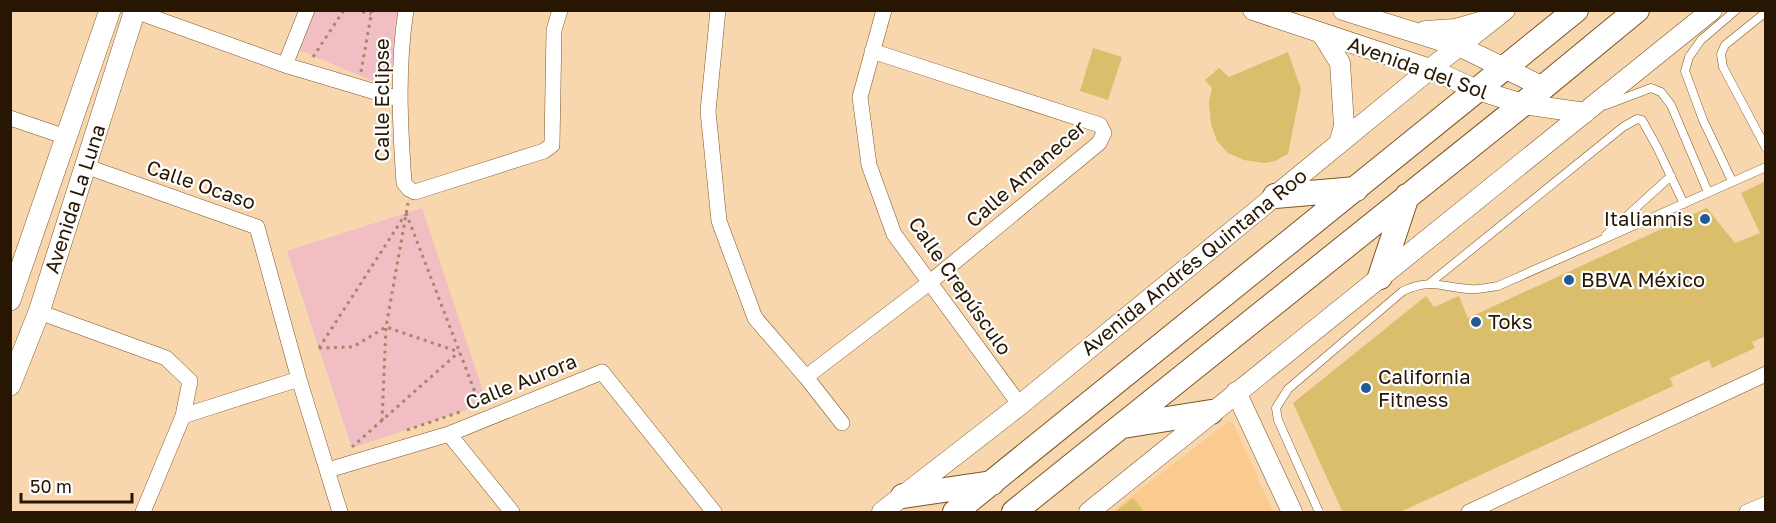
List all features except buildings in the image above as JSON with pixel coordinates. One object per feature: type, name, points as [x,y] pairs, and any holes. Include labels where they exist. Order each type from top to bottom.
[{"type":"main road","name":"Avenida La Luna","points":[[10,300],[18,258],[66,137],[110,10]]},
{"type":"main road","points":[[955,513],[1576,10]]},
{"type":"main road","points":[[1014,513],[1523,105],[1637,10]]},
{"type":"main road","name":"Avenida La Luna","points":[[10,386],[39,312],[135,11]]},
{"type":"main road","points":[[1275,196],[1356,189]]},
{"type":"main road","points":[[1380,277],[1407,196]]},
{"type":"main road","points":[[1121,426],[1211,412]]},
{"type":"main road","points":[[903,496],[992,483]]},
{"type":"street","points":[[285,65],[307,10]]},
{"type":"street","name":"Calle Eclipse","points":[[406,10],[401,44],[399,99],[404,183],[415,192],[544,151],[552,145],[554,30],[560,10]]},
{"type":"street","points":[[718,10],[708,111],[720,221],[755,318],[842,423]]},
{"type":"street","name":"Calle Crepúsculo","points":[[884,10],[860,97],[869,165],[894,234],[1020,405]]},
{"type":"street","name":"Avenida del Sol","points":[[1253,10],[1430,69],[1477,90],[1523,105],[1585,113]]},
{"type":"street","name":"Avenida del Sol","points":[[1343,10],[1461,47],[1543,87]]},
{"type":"street","points":[[1089,513],[1211,412],[1712,10]]},
{"type":"street","points":[[135,11],[285,65],[399,99]]},
{"type":"street","points":[[1414,32],[1455,28],[1502,14]]},
{"type":"street","name":"Avenida Andrés Quintana Roo","points":[[882,513],[1020,405],[1430,69],[1502,14]]},
{"type":"street","points":[[1322,34],[1340,63],[1344,126],[1339,144]]},
{"type":"street","name":"Calle Amanecer","points":[[806,377],[929,283],[1099,143],[1104,133],[1100,125],[872,51]]},
{"type":"street","points":[[10,118],[66,137]]},
{"type":"street","name":"Calle Ocaso","points":[[85,166],[257,227],[299,379],[340,513]]},
{"type":"street","points":[[39,312],[166,358],[190,381],[183,416],[143,513]]},
{"type":"street","name":"Calle Aurora","points":[[512,513],[449,434],[602,372],[714,513]]},
{"type":"street","points":[[1469,513],[1765,375]]},
{"type":"street","points":[[183,416],[299,379]]},
{"type":"street","points":[[1236,392],[1292,513]]},
{"type":"street","points":[[328,470],[449,434]]},
{"type":"street","points":[[1747,513],[1766,504]]},
{"type":"lane","points":[[1732,181],[1703,120],[1685,71],[1689,57],[1701,40],[1736,10]]},
{"type":"lane","points":[[1766,12],[1725,45],[1721,54],[1723,67],[1766,148]]},
{"type":"lane","points":[[1585,113],[1652,88],[1661,92],[1671,105],[1708,192]]},
{"type":"lane","points":[[1430,283],[1614,134],[1637,119],[1642,120],[1684,204]]},
{"type":"lane","points":[[1319,513],[1278,420],[1276,408],[1288,388],[1403,291],[1418,284],[1430,283],[1472,290],[1498,286],[1766,166]]},
{"type":"lane","points":[[1599,241],[1671,176]]},
{"type":"path","points":[[322,61],[313,57],[344,10]]},
{"type":"path","points":[[355,10],[372,12],[360,77]]},
{"type":"path","points":[[405,430],[480,405],[406,213]]},
{"type":"path","points":[[382,421],[386,327],[406,213]]},
{"type":"path","points":[[406,213],[319,348],[352,347],[386,327],[459,352]]},
{"type":"path","points":[[410,224],[476,395]]},
{"type":"path","points":[[363,444],[352,447],[459,352]]},
{"type":"shaded area","points":[[310,11],[402,11],[389,80],[384,86],[297,49]]},
{"type":"shaded area","points":[[422,208],[487,403],[352,448],[287,251]]},
{"type":"shaded area","points":[[1228,422],[1233,423],[1273,512],[1111,512]]},
{"type":"place","name":"Italiannis","points":[[1705,219]]},
{"type":"place","name":"BBVA México","points":[[1569,280]]},
{"type":"place","name":"Toks","points":[[1476,322]]},
{"type":"place","name":"California Fitness","points":[[1366,388]]}]
